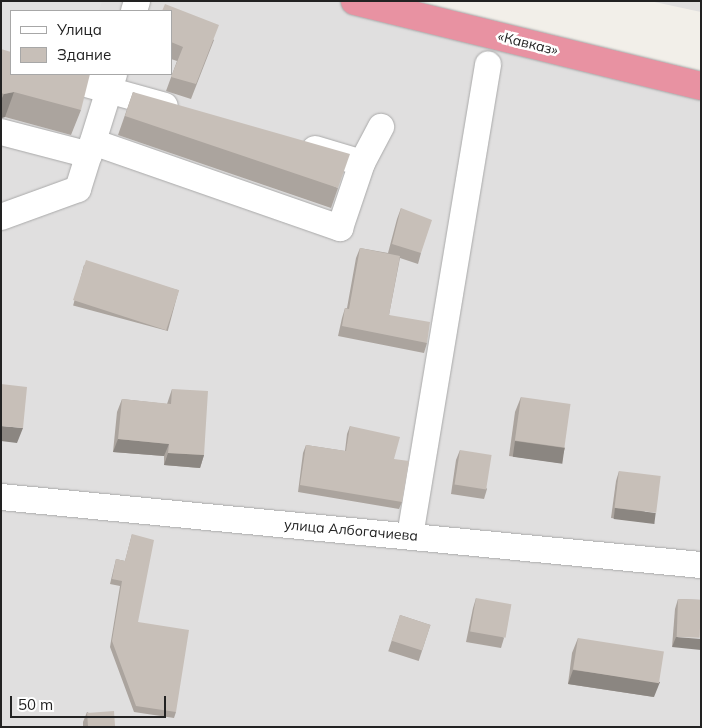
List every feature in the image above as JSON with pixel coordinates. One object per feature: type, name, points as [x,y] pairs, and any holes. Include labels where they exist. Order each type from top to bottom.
[{"type":"highway","name":"«Кавказ»","points":[[355,1],[701,86]]},
{"type":"street","points":[[410,536],[488,64]]},
{"type":"street","points":[[58,75],[112,82],[193,114]]},
{"type":"street","points":[[1,217],[78,189],[112,82]]},
{"type":"street","points":[[1,132],[91,148],[340,228],[362,162],[381,127]]},
{"type":"street","points":[[287,141],[362,162]]},
{"type":"street","name":"улица Албогачиева","points":[[1,497],[701,565]]},
{"type":"shaded area","points":[[1,1],[355,1],[701,86],[701,727],[1,727]]},
{"type":"shaded area","points":[[1,1],[102,1],[99,10],[10,10],[10,55],[1,52]]},
{"type":"shaded area","points":[[650,1],[701,1],[701,12]]},
{"type":"building","points":[[165,4],[219,25],[196,84],[171,77],[183,47],[172,42],[172,10],[162,10]]},
{"type":"building","points":[[1,49],[10,52],[10,75],[90,75],[81,110],[14,92],[1,93]]},
{"type":"building","points":[[133,92],[350,154],[338,188],[125,116]]},
{"type":"building","points":[[401,208],[432,220],[421,253],[392,244]]},
{"type":"building","points":[[360,248],[400,256],[389,315],[430,322],[427,343],[342,326],[345,308],[349,309]]},
{"type":"building","points":[[86,260],[179,290],[166,330],[73,300]]},
{"type":"building","points":[[1,384],[27,387],[23,428],[1,426]]},
{"type":"building","points":[[172,389],[208,391],[204,455],[168,453],[169,444],[118,439],[122,399],[171,404]]},
{"type":"building","points":[[521,397],[571,404],[564,448],[515,441]]},
{"type":"building","points":[[350,426],[400,437],[394,459],[409,461],[402,502],[300,485],[306,445],[346,451]]},
{"type":"building","points":[[460,450],[492,455],[486,490],[455,485]]},
{"type":"building","points":[[619,471],[661,476],[656,513],[614,508]]},
{"type":"building","points":[[132,534],[154,540],[138,622],[189,630],[176,712],[136,706],[112,641],[122,581],[112,579],[116,559],[125,561]]},
{"type":"building","points":[[476,598],[511,604],[506,638],[470,631]]},
{"type":"building","points":[[678,599],[701,600],[700,638],[677,637]]},
{"type":"building","points":[[400,615],[430,625],[422,651],[392,641]]},
{"type":"building","points":[[578,638],[664,652],[659,683],[573,670]]},
{"type":"building","points":[[114,711],[115,727],[88,727],[87,713]]}]
